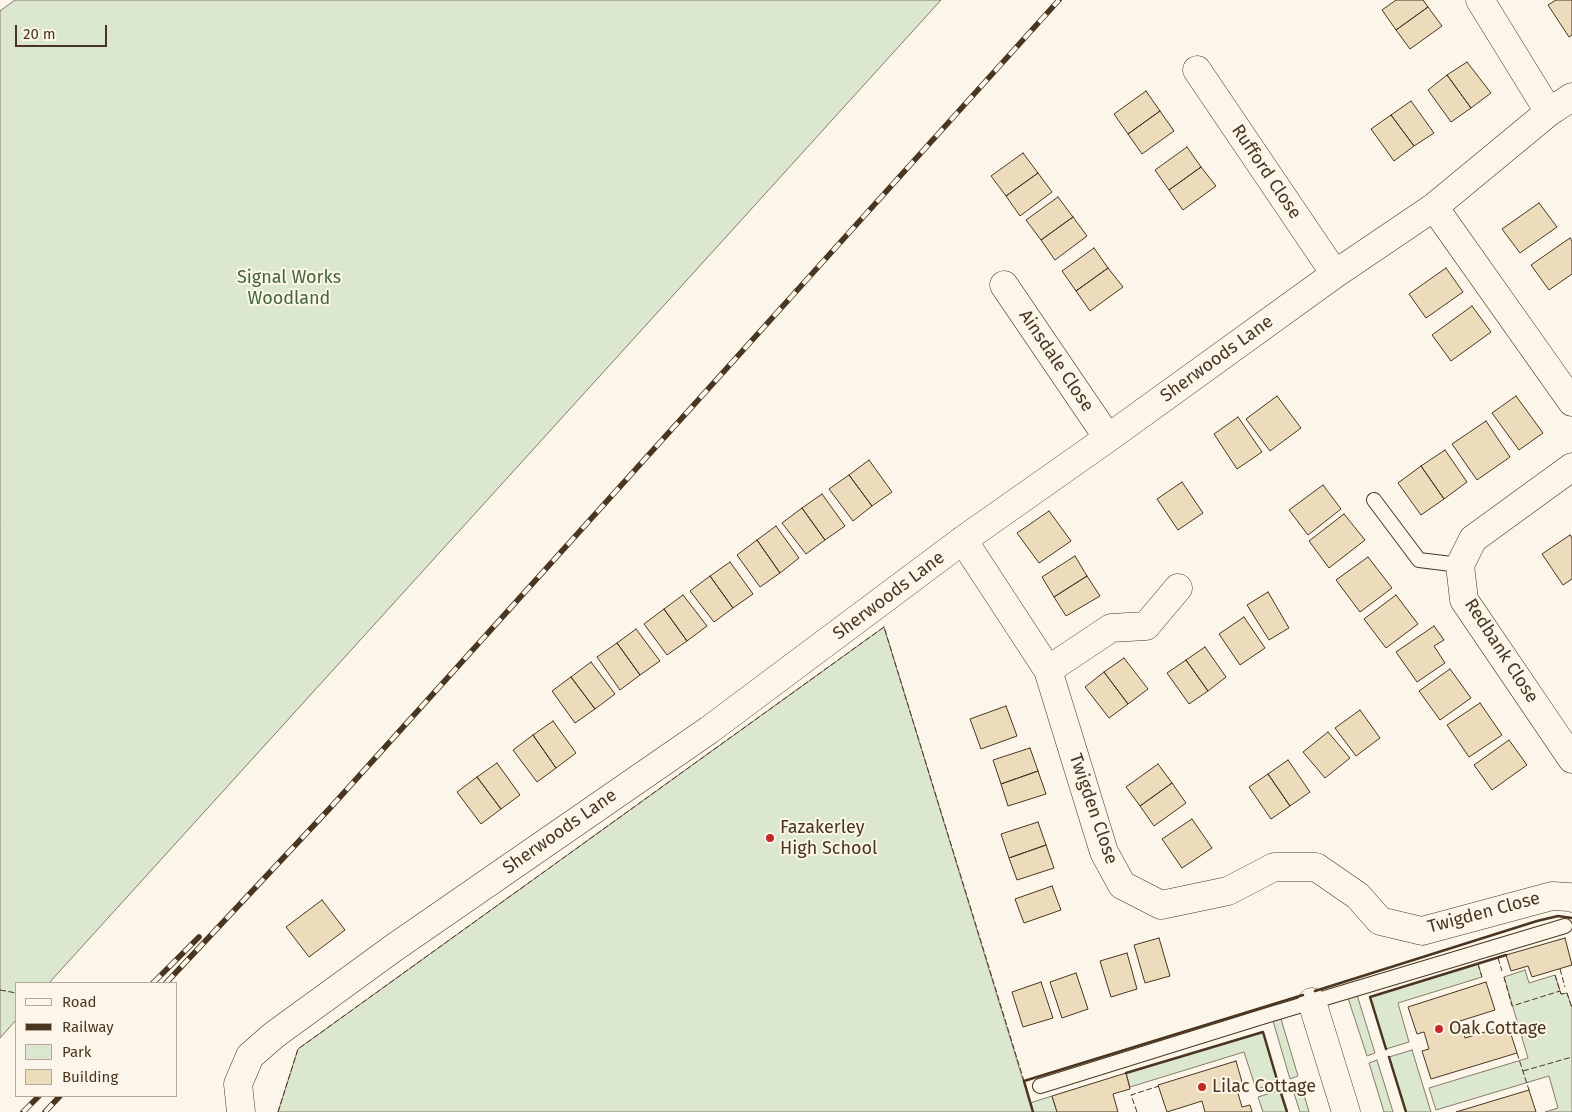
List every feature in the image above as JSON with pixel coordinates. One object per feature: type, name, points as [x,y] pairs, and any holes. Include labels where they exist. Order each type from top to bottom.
[{"type":"street","points":[[1480,0],[1549,112]]},
{"type":"street","name":"Rufford Close","points":[[1197,70],[1335,274]]},
{"type":"street","name":"Sherwoods Lane","points":[[241,1112],[238,1084],[250,1056],[274,1035],[403,941],[709,730],[963,540],[1335,274],[1434,207],[1549,112],[1572,97]]},
{"type":"street","points":[[1434,207],[1572,402]]},
{"type":"street","name":"Ainsdale Close","points":[[1004,284],[1108,438]]},
{"type":"street","points":[[1460,565],[1473,539],[1572,467]]},
{"type":"street","name":"Twigden Close","points":[[963,540],[1048,670],[1104,852],[1122,885],[1161,905],[1228,891],[1274,867],[1316,867],[1358,896],[1380,921],[1422,931],[1552,896],[1570,897]]},
{"type":"street","name":"Redbank Close","points":[[1460,565],[1464,600],[1572,759]]},
{"type":"street","points":[[1048,670],[1111,628],[1146,626],[1178,588]]},
{"type":"street","points":[[1312,1002],[1346,1112]]},
{"type":"lane","points":[[1374,500],[1419,560],[1460,565]]},
{"type":"lane","points":[[1040,1086],[1565,926]]},
{"type":"green space","name":"Signal Works Woodland","points":[[15,0],[941,0],[50,982],[15,982],[15,1021],[0,1038],[0,11]]},
{"type":"green space","name":"Fazakerley High School","points":[[884,627],[1030,1103],[1052,1096],[1057,1112],[278,1112],[298,1049]]},
{"type":"green space","points":[[1478,964],[1482,977],[1398,1003],[1409,1042],[1386,1049],[1370,997]]},
{"type":"green space","points":[[1525,970],[1529,983],[1555,975],[1561,994],[1567,993],[1572,1008],[1572,1112],[1545,1112],[1558,1108],[1549,1076],[1436,1110],[1429,1088],[1528,1058],[1504,977]]},
{"type":"green space","points":[[1357,995],[1375,1053],[1367,1056],[1348,998]]},
{"type":"green space","points":[[1281,1019],[1298,1076],[1290,1079],[1273,1021]]},
{"type":"green space","points":[[1263,1032],[1278,1083],[1256,1089],[1244,1052],[1130,1087],[1126,1073]]},
{"type":"green space","points":[[1412,1050],[1431,1112],[1406,1112],[1389,1057]]},
{"type":"green space","points":[[1377,1060],[1393,1112],[1384,1112],[1369,1063]]},
{"type":"green space","points":[[1301,1084],[1309,1112],[1300,1112],[1292,1087]]},
{"type":"green space","points":[[1280,1090],[1287,1112],[1263,1112],[1258,1097]]},
{"type":"building","points":[[1396,0],[1423,0],[1428,7],[1396,30],[1382,10]]},
{"type":"building","points":[[1556,0],[1572,0],[1572,35],[1569,37],[1548,5]]},
{"type":"building","points":[[1428,7],[1442,26],[1410,49],[1396,30]]},
{"type":"building","points":[[1467,62],[1491,93],[1471,108],[1447,75]]},
{"type":"building","points":[[1447,75],[1471,108],[1451,122],[1428,90]]},
{"type":"building","points":[[1146,91],[1160,111],[1128,134],[1114,114]]},
{"type":"building","points":[[1411,101],[1434,133],[1414,146],[1391,115]]},
{"type":"building","points":[[1160,111],[1174,131],[1142,154],[1128,134]]},
{"type":"building","points":[[1391,115],[1414,146],[1394,161],[1371,129]]},
{"type":"building","points":[[1187,147],[1201,167],[1169,190],[1155,170]]},
{"type":"building","points":[[1023,153],[1038,173],[1006,196],[991,176]]},
{"type":"building","points":[[1201,167],[1216,186],[1183,210],[1169,190]]},
{"type":"building","points":[[1038,173],[1052,192],[1020,216],[1006,196]]},
{"type":"building","points":[[1058,197],[1073,217],[1041,240],[1026,220]]},
{"type":"building","points":[[1539,203],[1557,227],[1520,253],[1502,229]]},
{"type":"building","points":[[1073,217],[1087,236],[1055,260],[1041,240]]},
{"type":"building","points":[[1570,238],[1572,241],[1572,274],[1549,290],[1531,265]]},
{"type":"building","points":[[1094,248],[1108,268],[1076,291],[1062,271]]},
{"type":"building","points":[[1108,268],[1123,287],[1090,311],[1076,291]]},
{"type":"building","points":[[1446,268],[1463,292],[1426,318],[1409,294]]},
{"type":"building","points":[[1472,306],[1491,332],[1451,361],[1432,335]]},
{"type":"building","points":[[1277,396],[1301,428],[1270,451],[1246,419]]},
{"type":"building","points":[[1516,396],[1543,433],[1519,450],[1492,413]]},
{"type":"building","points":[[1238,417],[1262,452],[1237,469],[1214,434]]},
{"type":"building","points":[[1486,421],[1510,457],[1477,480],[1452,444]]},
{"type":"building","points":[[1445,450],[1467,482],[1444,499],[1421,466]]},
{"type":"building","points":[[869,460],[892,492],[872,506],[849,475]]},
{"type":"building","points":[[1421,466],[1444,499],[1421,515],[1398,483]]},
{"type":"building","points":[[849,475],[872,506],[853,521],[829,489]]},
{"type":"building","points":[[1182,482],[1203,513],[1178,530],[1157,499]]},
{"type":"building","points":[[1323,485],[1341,509],[1308,535],[1289,510]]},
{"type":"building","points":[[822,494],[845,526],[825,540],[802,508]]},
{"type":"building","points":[[802,508],[825,540],[806,554],[782,523]]},
{"type":"building","points":[[1049,511],[1071,541],[1039,563],[1017,533]]},
{"type":"building","points":[[1344,514],[1365,540],[1329,568],[1309,541]]},
{"type":"building","points":[[776,526],[799,558],[780,573],[757,540]]},
{"type":"building","points":[[1570,535],[1572,538],[1572,579],[1563,585],[1542,554]]},
{"type":"building","points":[[757,540],[780,573],[760,587],[737,555]]},
{"type":"building","points":[[1075,556],[1087,576],[1054,597],[1042,577]]},
{"type":"building","points":[[1368,557],[1392,588],[1360,612],[1336,580]]},
{"type":"building","points":[[730,562],[753,594],[733,608],[710,576]]},
{"type":"building","points":[[710,576],[733,608],[714,622],[690,591]]},
{"type":"building","points":[[1087,576],[1100,596],[1066,616],[1054,597]]},
{"type":"building","points":[[1268,592],[1289,628],[1269,640],[1247,605]]},
{"type":"building","points":[[683,595],[707,626],[687,641],[664,609]]},
{"type":"building","points":[[1396,595],[1418,624],[1386,648],[1364,619]]},
{"type":"building","points":[[664,609],[687,641],[667,655],[644,624]]},
{"type":"building","points":[[1244,617],[1265,648],[1240,665],[1219,634]]},
{"type":"building","points":[[1434,626],[1444,640],[1434,646],[1445,663],[1417,682],[1396,652]]},
{"type":"building","points":[[636,629],[660,661],[640,675],[617,643]]},
{"type":"building","points":[[617,643],[640,675],[620,690],[597,657]]},
{"type":"building","points":[[1205,647],[1226,677],[1208,691],[1186,660]]},
{"type":"building","points":[[1124,658],[1148,689],[1128,704],[1104,672]]},
{"type":"building","points":[[1186,660],[1208,691],[1189,704],[1167,673]]},
{"type":"building","points":[[591,662],[615,694],[595,709],[571,677]]},
{"type":"building","points":[[1450,669],[1471,698],[1440,720],[1419,691]]},
{"type":"building","points":[[1104,672],[1128,704],[1109,718],[1085,687]]},
{"type":"building","points":[[571,677],[595,709],[575,723],[552,691]]},
{"type":"building","points":[[1480,703],[1502,735],[1469,757],[1447,725]]},
{"type":"building","points":[[1006,706],[1017,736],[981,749],[970,719]]},
{"type":"building","points":[[1360,710],[1380,738],[1356,756],[1335,728]]},
{"type":"building","points":[[553,721],[576,753],[556,768],[533,735]]},
{"type":"building","points":[[1328,732],[1350,758],[1325,778],[1303,752]]},
{"type":"building","points":[[533,735],[556,768],[537,782],[513,750]]},
{"type":"building","points":[[1509,740],[1527,765],[1492,790],[1474,765]]},
{"type":"building","points":[[1030,748],[1038,771],[1001,784],[993,760]]},
{"type":"building","points":[[1288,760],[1310,792],[1290,806],[1268,774]]},
{"type":"building","points":[[497,763],[520,795],[501,809],[477,777]]},
{"type":"building","points":[[1158,764],[1172,783],[1140,806],[1126,787]]},
{"type":"building","points":[[1038,771],[1046,794],[1008,806],[1001,784]]},
{"type":"building","points":[[1268,774],[1290,806],[1271,819],[1249,787]]},
{"type":"building","points":[[477,777],[501,809],[481,824],[457,792]]},
{"type":"building","points":[[1172,783],[1186,803],[1154,826],[1140,806]]},
{"type":"building","points":[[1192,819],[1212,848],[1182,868],[1162,839]]},
{"type":"building","points":[[1038,822],[1046,845],[1009,858],[1001,834]]},
{"type":"building","points":[[1046,845],[1054,868],[1017,880],[1009,858]]},
{"type":"building","points":[[1052,886],[1061,910],[1024,923],[1015,899]]},
{"type":"building","points":[[322,900],[345,930],[309,957],[286,927]]},
{"type":"building","points":[[1159,938],[1170,976],[1145,983],[1134,945]]},
{"type":"building","points":[[1565,938],[1572,965],[1532,977],[1528,966],[1511,971],[1506,955]]},
{"type":"building","points":[[1127,953],[1137,989],[1111,997],[1100,961]]},
{"type":"building","points":[[1076,973],[1088,1009],[1062,1018],[1050,982]]},
{"type":"building","points":[[1041,982],[1053,1018],[1023,1027],[1012,992]]},
{"type":"building","name":"Oak Cottage","points":[[1486,982],[1495,1010],[1460,1021],[1465,1038],[1508,1025],[1517,1053],[1431,1079],[1422,1051],[1429,1049],[1424,1032],[1417,1034],[1408,1007]]},
{"type":"building","name":"Lilac Cottage","points":[[1236,1061],[1244,1089],[1237,1090],[1242,1107],[1250,1105],[1252,1112],[1205,1112],[1202,1101],[1167,1112],[1158,1085]]},
{"type":"building","points":[[1126,1073],[1130,1089],[1113,1094],[1118,1112],[1057,1112],[1052,1096]]},
{"type":"building","points":[[1529,1090],[1536,1112],[1456,1112]]},
{"type":"railway","points":[[167,982],[331,807],[1059,0]]},
{"type":"railway","points":[[154,982],[199,937]]},
{"type":"railway","points":[[23,1112],[38,1097]]},
{"type":"railway","points":[[45,1112],[59,1097]]},
{"type":"fence","points":[[278,1112],[298,1049],[884,627],[1024,1081]]},
{"type":"fence","points":[[1498,958],[1502,971]]},
{"type":"fence","points":[[1478,964],[1482,977]]},
{"type":"fence","points":[[1560,969],[1565,987]]},
{"type":"fence","points":[[1555,975],[1561,994],[1567,993],[1572,1008]]},
{"type":"fence","points":[[1504,977],[1512,1006],[1560,991]]},
{"type":"fence","points":[[0,990],[15,993]]},
{"type":"fence","points":[[1517,1053],[1529,1090]]},
{"type":"fence","points":[[1523,1071],[1572,1057]]},
{"type":"fence","points":[[1137,1112],[1131,1095],[1159,1086]]},
{"type":"wall","points":[[1315,991],[1537,921],[1558,916],[1572,918]]},
{"type":"wall","points":[[1386,1049],[1370,997],[1506,955]]},
{"type":"wall","points":[[1033,1112],[1024,1081],[1303,995]]},
{"type":"wall","points":[[1126,1073],[1263,1032],[1278,1083]]},
{"type":"wall","points":[[1389,1057],[1406,1112]]},
{"type":"wall","points":[[1280,1090],[1287,1112]]},
{"type":"place","name":"Fazakerley High School","points":[[770,838]]},
{"type":"place","name":"Oak Cottage","points":[[1439,1029]]},
{"type":"place","name":"Lilac Cottage","points":[[1202,1087]]}]
